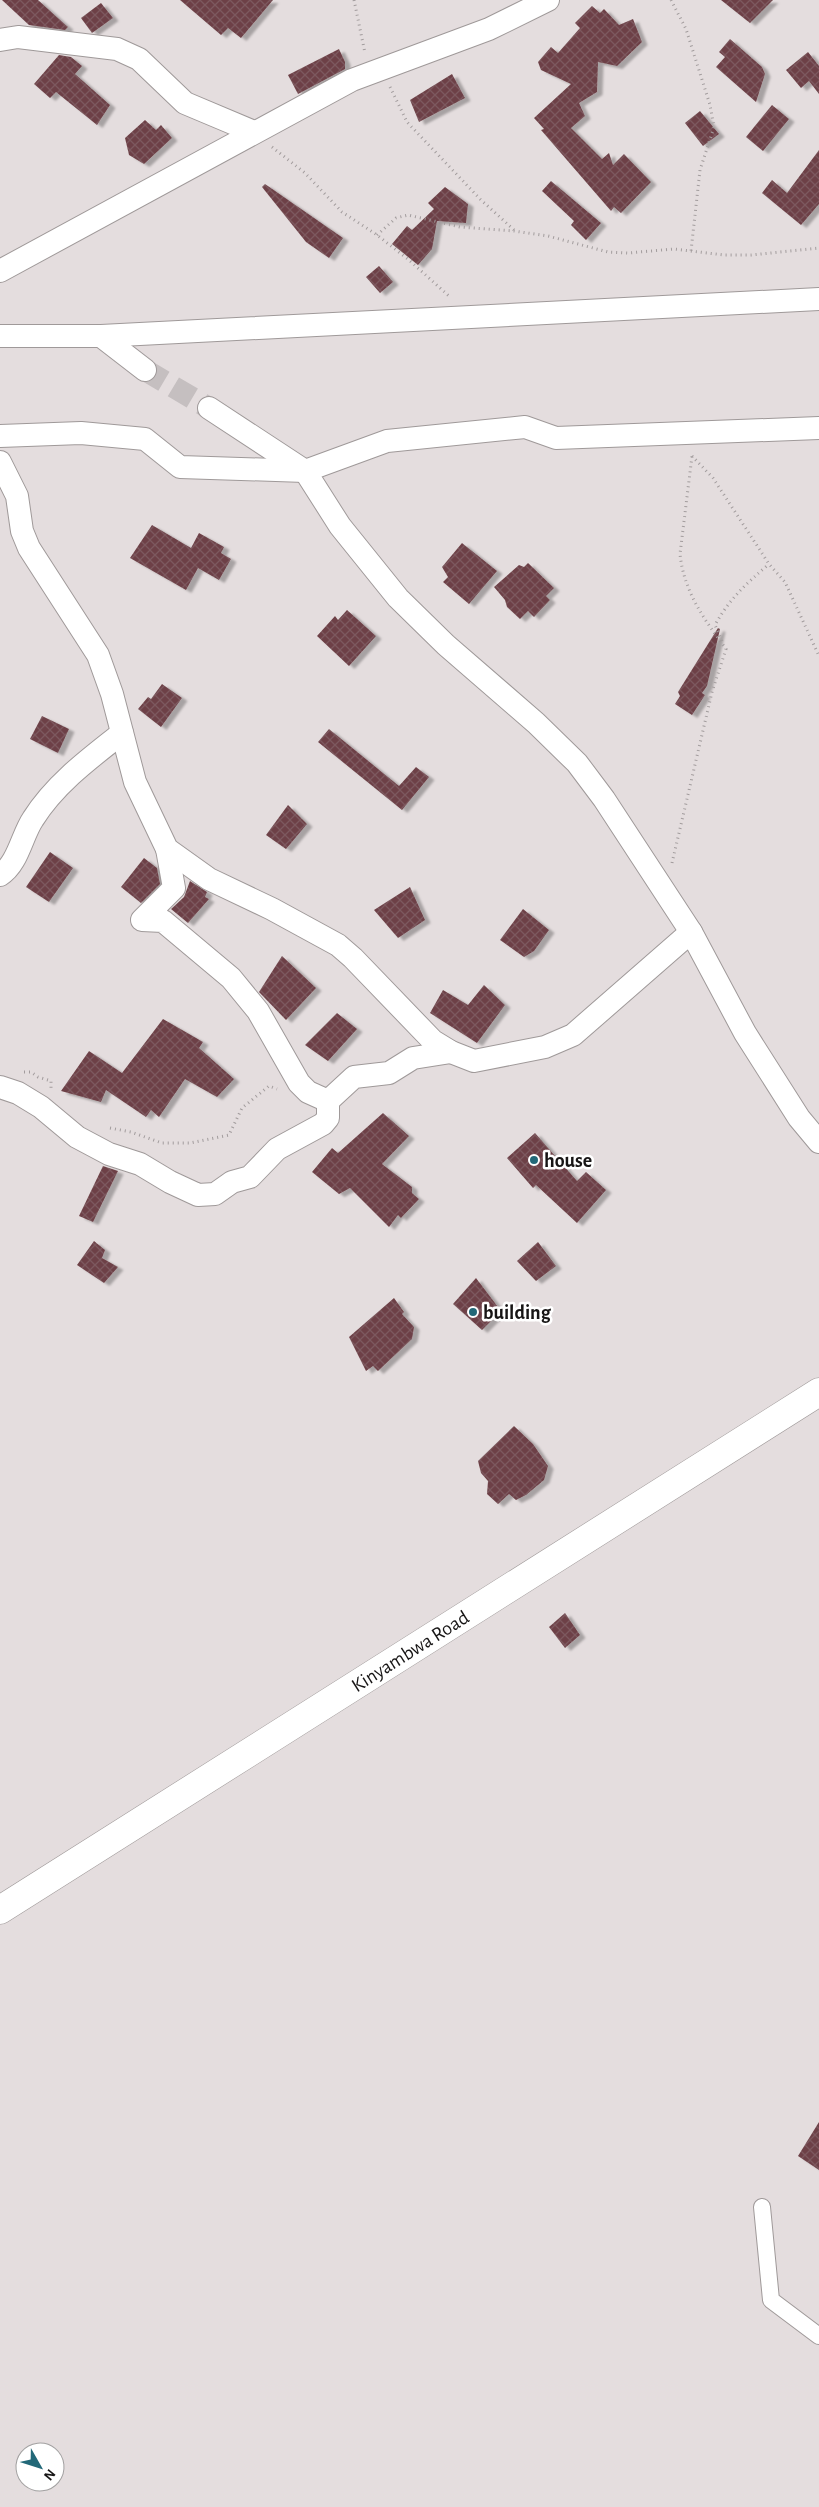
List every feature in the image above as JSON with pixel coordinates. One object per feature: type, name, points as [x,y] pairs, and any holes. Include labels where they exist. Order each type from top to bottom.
[{"type":"street","points":[[0,271],[352,80],[489,29],[548,0]]},
{"type":"street","points":[[0,22],[9,38],[117,49],[139,58],[186,103],[254,132]]},
{"type":"street","points":[[0,336],[101,336],[819,299]]},
{"type":"street","points":[[101,336],[145,370]]},
{"type":"street","points":[[209,408],[305,471],[340,526],[398,598],[446,645],[536,723],[577,763],[604,799],[691,932],[745,1033],[798,1118],[819,1142]]},
{"type":"street","points":[[0,436],[81,433],[145,439],[180,467],[305,471],[387,441],[525,427],[556,438],[819,428]]},
{"type":"street","points":[[0,462],[17,496],[22,530],[29,548],[98,655],[112,694],[135,782],[167,849],[174,888],[142,920],[163,921],[231,978],[258,1010],[299,1083],[308,1092],[328,1101]]},
{"type":"street","points":[[0,874],[12,861],[33,818],[57,788],[122,733]]},
{"type":"street","points":[[167,849],[208,879],[272,909],[338,944],[433,1041],[451,1052],[474,1061],[545,1047],[573,1035],[691,932]]},
{"type":"street","points":[[3,1088],[18,1093],[77,1137],[109,1154],[140,1164],[170,1182],[198,1195],[215,1194],[232,1182],[250,1177],[277,1149],[323,1124],[328,1118],[328,1101],[354,1077],[389,1073],[413,1058],[451,1052]]},
{"type":"street","name":"Kinyambwa Road","points":[[0,1910],[819,1392]]},
{"type":"street","points":[[762,2206],[771,2300],[819,2336]]},
{"type":"path","points":[[354,0],[377,72],[407,122],[514,231]]},
{"type":"path","points":[[671,0],[686,29],[710,105],[714,127],[700,170],[691,250]]},
{"type":"path","points":[[254,132],[305,174],[342,212],[377,235],[436,283],[468,317]]},
{"type":"path","points":[[377,235],[401,215],[432,219],[460,227],[514,231],[548,236],[608,252],[628,254],[674,249],[724,255],[751,255],[819,248]]},
{"type":"path","points":[[726,649],[695,606],[682,569],[680,554],[692,456],[713,478],[723,497],[769,564],[786,582],[819,656]]},
{"type":"path","points":[[665,893],[712,692],[726,649],[715,625],[727,604],[737,592],[769,564]]},
{"type":"path","points":[[3,1088],[23,1072],[31,1072],[38,1077],[51,1081],[54,1118]]},
{"type":"path","points":[[102,1127],[132,1132],[162,1143],[190,1143],[229,1135],[242,1108],[269,1086],[288,1092],[308,1092]]},
{"type":"building","points":[[2,0],[38,0],[68,27],[65,30],[29,25]]},
{"type":"building","points":[[180,0],[273,0],[241,38],[228,28],[221,35]]},
{"type":"building","points":[[721,0],[773,0],[750,23]]},
{"type":"building","points":[[101,3],[113,18],[92,33],[81,18]]},
{"type":"building","points":[[592,6],[600,13],[604,9],[619,25],[633,19],[642,42],[617,66],[598,62],[597,92],[579,103],[585,116],[571,128],[602,159],[609,153],[613,165],[624,154],[651,182],[621,213],[614,207],[611,211],[541,130],[544,129],[534,118],[571,84],[541,70],[538,62],[551,47],[558,53],[580,28],[575,23]]},
{"type":"building","points":[[730,39],[762,67],[765,74],[756,102],[716,67],[725,57],[719,52]]},
{"type":"building","points":[[339,49],[345,62],[345,69],[298,94],[288,75]]},
{"type":"building","points":[[808,52],[819,66],[819,94],[809,81],[801,88],[786,70]]},
{"type":"building","points":[[59,55],[71,57],[82,66],[75,74],[110,105],[97,125],[56,92],[50,98],[34,84]]},
{"type":"building","points":[[452,74],[465,98],[419,122],[410,100]]},
{"type":"building","points":[[772,105],[789,119],[763,151],[746,137]]},
{"type":"building","points":[[700,111],[719,134],[703,146],[685,123]]},
{"type":"building","points":[[145,120],[156,130],[161,125],[172,138],[144,164],[129,155],[125,138]]},
{"type":"building","points":[[819,150],[819,204],[801,225],[762,193],[772,180],[787,193]]},
{"type":"building","points":[[551,181],[601,223],[586,240],[571,225],[574,221],[542,191]]},
{"type":"building","points":[[265,184],[343,238],[329,258],[306,242],[262,187]]},
{"type":"building","points":[[445,187],[468,204],[466,223],[437,221],[432,249],[418,265],[392,244],[407,226],[412,230],[434,209],[428,203]]},
{"type":"building","points":[[379,266],[393,282],[380,293],[366,277]]},
{"type":"building","points":[[152,525],[191,548],[199,533],[224,547],[221,553],[231,559],[219,580],[198,568],[186,590],[130,558]]},
{"type":"building","points":[[462,543],[497,571],[469,604],[443,582],[448,577],[442,567]]},
{"type":"building","points":[[528,563],[554,588],[546,596],[550,600],[534,617],[528,611],[520,619],[507,607],[505,600],[494,587],[519,565],[524,567]]},
{"type":"building","points":[[347,610],[376,636],[349,666],[317,636],[335,616],[338,620]]},
{"type":"building","points":[[718,628],[720,629],[707,686],[702,693],[705,695],[692,715],[675,704],[680,696],[678,692]]},
{"type":"building","points":[[162,684],[182,698],[161,727],[138,709],[148,697],[151,699]]},
{"type":"building","points":[[42,716],[69,729],[58,753],[30,739]]},
{"type":"building","points":[[329,729],[399,786],[416,767],[429,777],[402,810],[318,742]]},
{"type":"building","points":[[288,805],[307,824],[286,849],[266,835]]},
{"type":"building","points":[[50,852],[73,868],[49,902],[26,887]]},
{"type":"building","points":[[144,858],[157,868],[160,884],[141,903],[121,887]]},
{"type":"building","points":[[190,881],[207,892],[205,897],[209,899],[188,923],[171,909],[184,897]]},
{"type":"building","points":[[410,887],[425,920],[398,938],[374,910]]},
{"type":"building","points":[[523,909],[549,930],[534,951],[524,957],[500,940]]},
{"type":"building","points":[[282,956],[316,988],[286,1020],[259,992]]},
{"type":"building","points":[[484,985],[505,1005],[477,1043],[430,1013],[443,990],[468,1005]]},
{"type":"building","points":[[337,1013],[357,1029],[328,1061],[305,1045]]},
{"type":"building","points":[[163,1019],[203,1042],[199,1048],[234,1079],[217,1097],[185,1079],[159,1117],[151,1110],[146,1117],[106,1090],[101,1102],[61,1091],[89,1051],[122,1073]]},
{"type":"building","points":[[383,1113],[409,1136],[382,1164],[412,1187],[412,1193],[419,1199],[401,1218],[398,1215],[389,1227],[350,1188],[339,1194],[312,1172],[332,1148],[338,1153]]},
{"type":"building","points":[[535,1133],[577,1181],[586,1172],[606,1190],[577,1223],[536,1185],[533,1188],[507,1158]]},
{"type":"building","points":[[103,1166],[118,1171],[93,1222],[79,1216]]},
{"type":"building","points":[[94,1241],[105,1250],[102,1258],[118,1267],[104,1283],[77,1265]]},
{"type":"building","points":[[538,1242],[556,1266],[536,1281],[517,1261]]},
{"type":"building","points":[[476,1278],[501,1311],[482,1330],[453,1304]]},
{"type":"building","points":[[394,1298],[404,1312],[402,1314],[414,1327],[412,1339],[378,1371],[373,1366],[366,1371],[349,1337]]},
{"type":"building","points":[[514,1426],[533,1444],[548,1466],[544,1480],[526,1495],[516,1500],[509,1494],[498,1504],[487,1494],[488,1481],[481,1473],[478,1461]]},
{"type":"building","points":[[565,1613],[580,1635],[565,1648],[549,1627]]},
{"type":"building","points":[[819,2122],[819,2170],[798,2156]]},
{"type":"tunnel","points":[[145,370],[209,408]]},
{"type":"place","name":"house","points":[[534,1160]]},
{"type":"place","name":"building","points":[[473,1312]]}]
